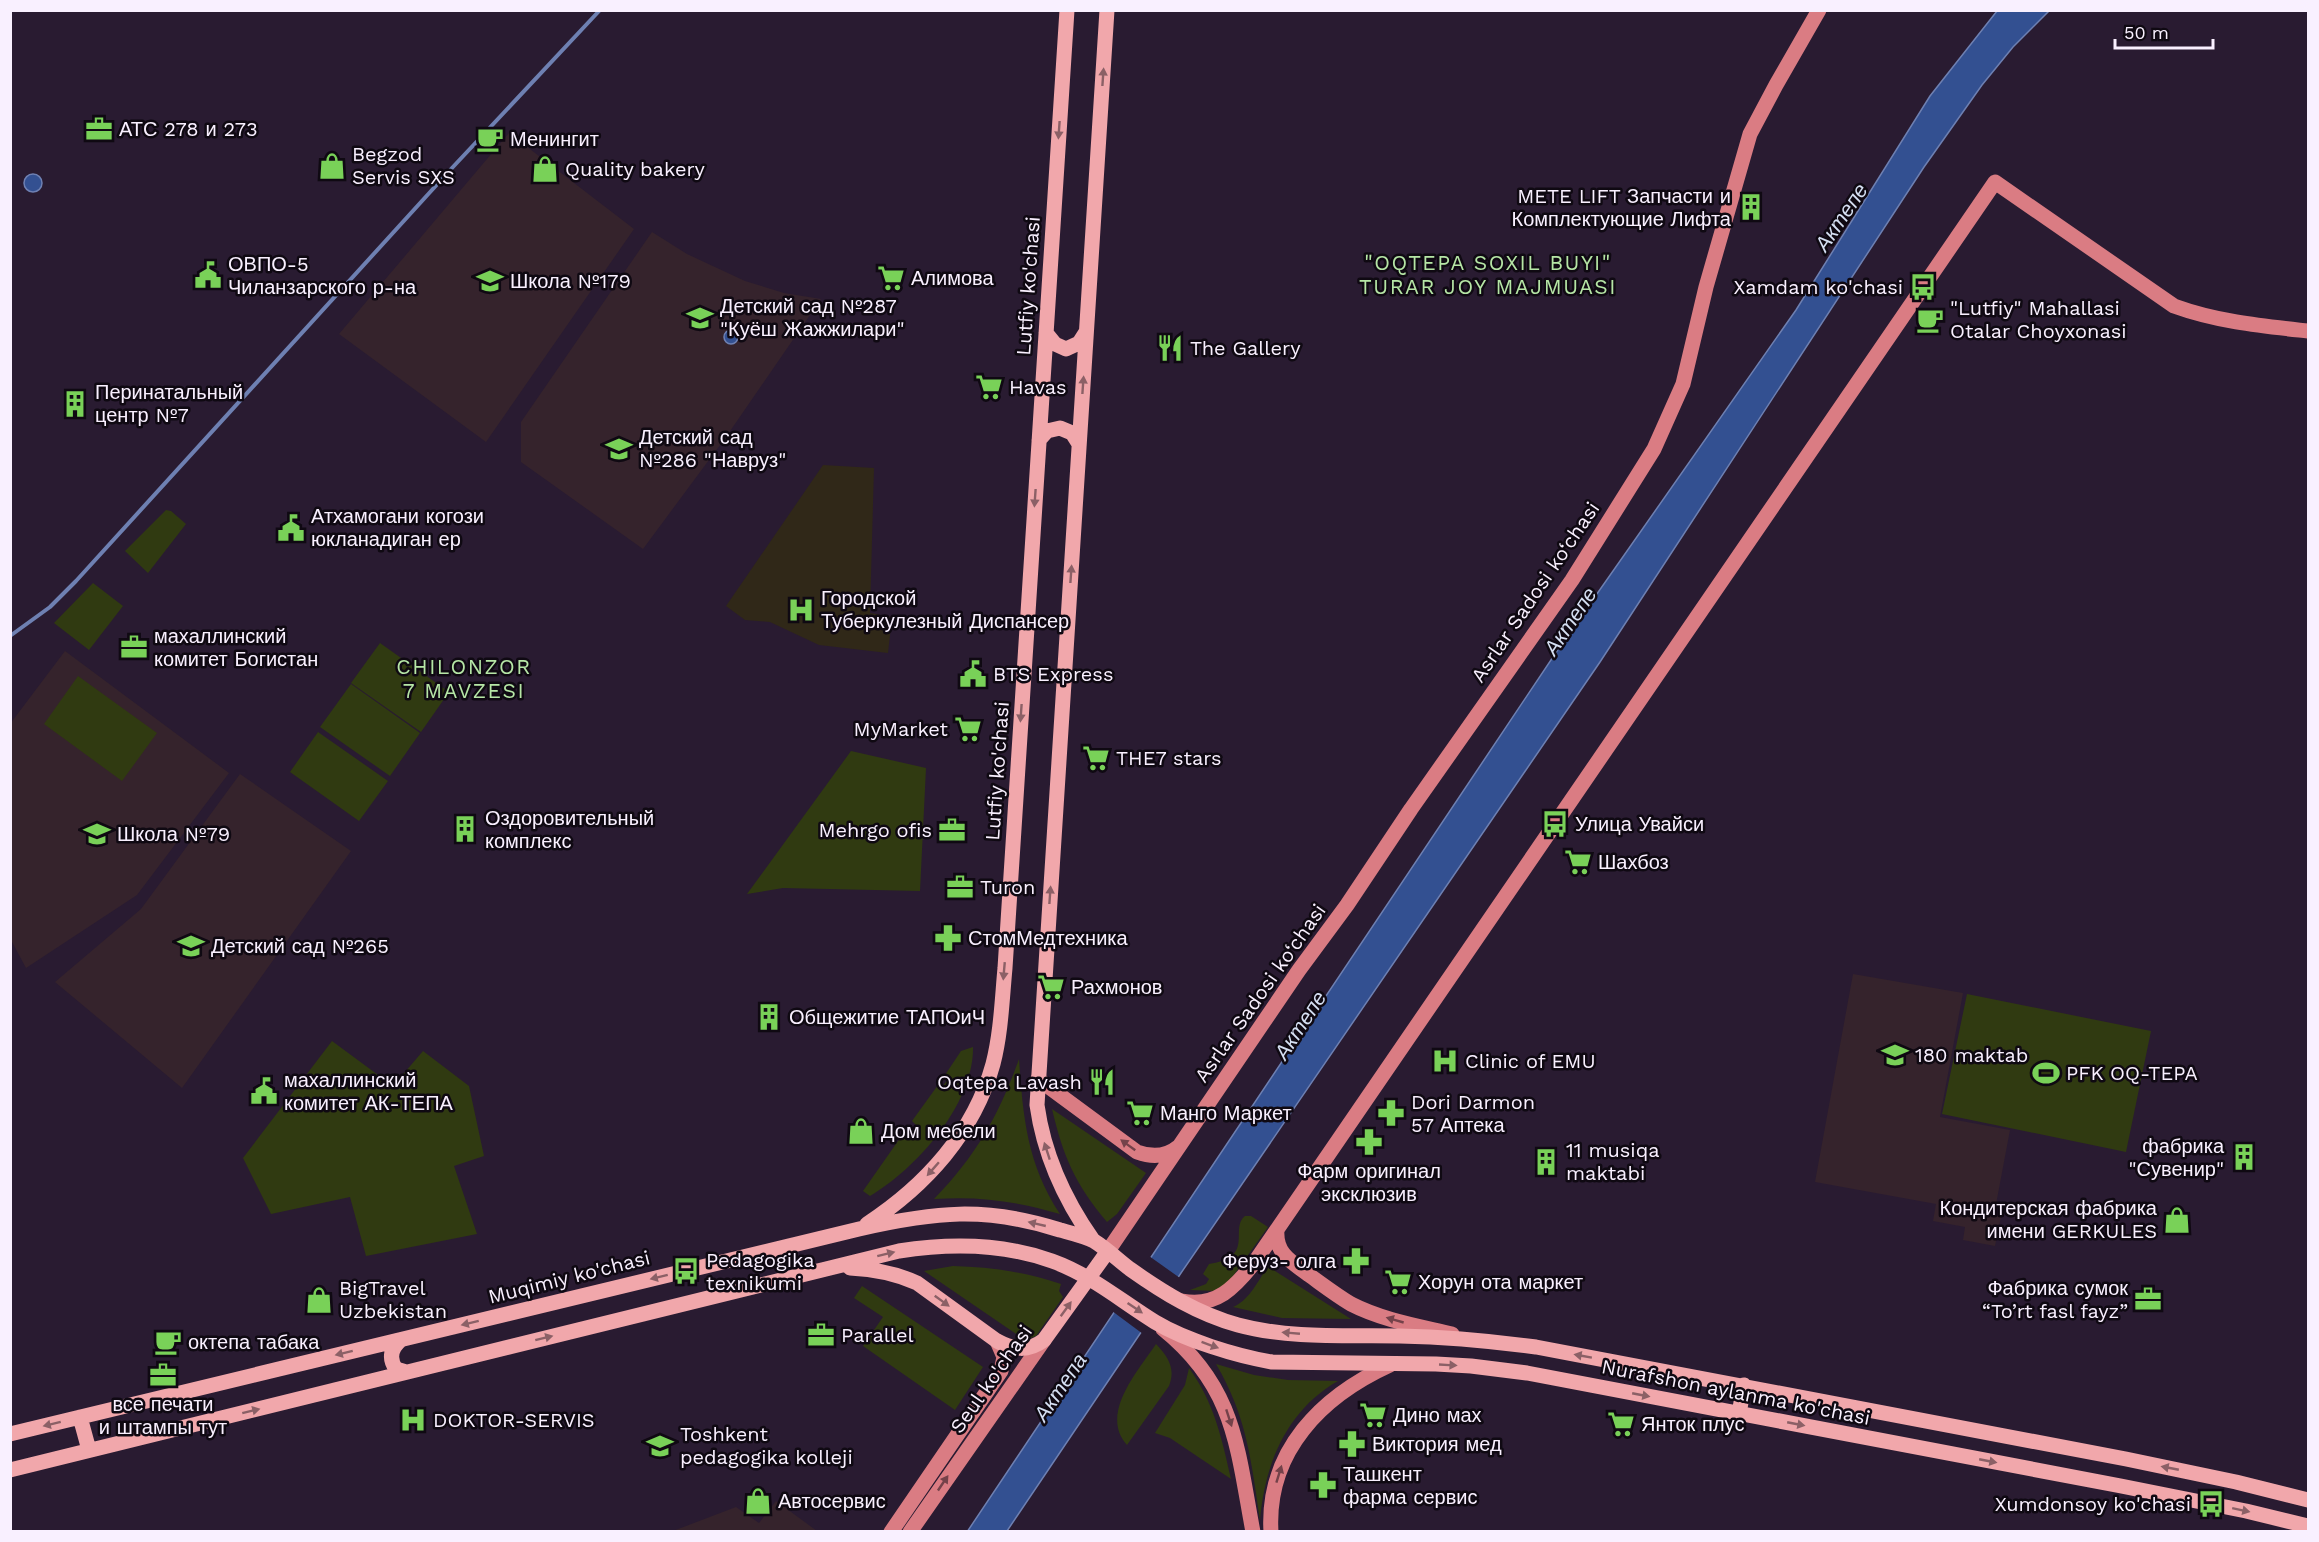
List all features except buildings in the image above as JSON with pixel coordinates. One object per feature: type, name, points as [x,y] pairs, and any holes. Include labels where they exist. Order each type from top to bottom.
[{"type":"main road","name":"Lutfiy ko'chasi","points":[[859,1229],[891,1208],[923,1181],[934,1168],[971,1119],[994,1062],[1005,968],[1067,10]]},
{"type":"main road","points":[[1093,1240],[1076,1215],[1049,1159],[1038,1116],[1038,1079],[1107,10]]},
{"type":"main road","points":[[1046,333],[1055,344],[1066,349],[1079,343],[1086,332]]},
{"type":"main road","points":[[1039,440],[1047,431],[1060,428],[1072,433],[1079,444]]},
{"type":"main road","name":"Muqimiy ko'chasi","points":[[10,1434],[913,1217],[969,1214],[1035,1223],[1093,1240],[1174,1299]]},
{"type":"main road","points":[[10,1470],[918,1248],[971,1245],[1024,1252],[1052,1261],[1089,1278]]},
{"type":"main road","name":"Seul ko'chasi","points":[[1044,1340],[1108,1251]]},
{"type":"main road","points":[[829,1268],[875,1270],[907,1278],[997,1341],[1010,1347],[1031,1348],[1044,1340]]},
{"type":"main road","name":"Nurafshon aylanma ko'chasi","points":[[1089,1278],[1156,1323],[1196,1340],[1255,1359],[1272,1362],[1436,1364],[1507,1370],[2223,1506],[2308,1526]]},
{"type":"main road","name":"Nurafshon aylanma ko'chasi","points":[[1174,1299],[1220,1319],[1253,1328],[1320,1335],[1473,1339],[1536,1347],[2086,1452],[2236,1482],[2308,1500]]},
{"type":"main road","points":[[401,1340],[393,1348],[391,1358],[396,1369],[406,1372]]},
{"type":"main road","points":[[1739,1414],[1744,1385]]},
{"type":"main road","points":[[1841,1433],[1846,1406]]},
{"type":"main road","points":[[80,1417],[89,1450]]},
{"type":"main road","points":[[2081,1479],[2086,1452]]},
{"type":"street","name":"Asrlar Sadosi ko‘chasi","points":[[1108,1251],[1299,970],[1347,905],[1411,808],[1572,580],[1654,448],[1683,384],[1706,287],[1750,134],[1819,10]]},
{"type":"street","points":[[1174,1299],[1197,1303],[1218,1298],[1233,1287],[1258,1257],[1995,182],[2174,306],[2205,317],[2240,324],[2308,331]]},
{"type":"street","points":[[1038,1079],[1137,1152],[1148,1156],[1160,1155],[1176,1150],[1180,1145]]},
{"type":"street","points":[[1277,1230],[1278,1245],[1288,1260]]},
{"type":"street","points":[[1258,1257],[1274,1253],[1288,1260],[1342,1298],[1363,1309],[1401,1322],[1473,1339]]},
{"type":"street","points":[[1156,1323],[1193,1357],[1219,1394],[1232,1428],[1253,1532]]},
{"type":"street","name":"Seul ko'chasi","points":[[910,1532],[1044,1340]]},
{"type":"street","points":[[891,1532],[1001,1371],[1004,1357],[997,1341]]},
{"type":"street","points":[[1271,1532],[1274,1493],[1281,1466],[1304,1426],[1344,1390],[1390,1365]]},
{"type":"shaded area","name":"Школа №179","points":[[509,133],[634,229],[486,442],[339,334]]},
{"type":"shaded area","points":[[652,232],[687,254],[745,281],[784,293],[821,299],[726,437],[643,549],[521,462],[521,422]]},
{"type":"shaded area","points":[[823,465],[874,468],[870,613],[892,617],[888,653],[819,645],[770,622],[745,620],[726,606]]},
{"type":"shaded area","name":"Школа №79","points":[[65,651],[229,773],[137,895],[26,968],[11,940],[10,724]]},
{"type":"shaded area","name":"Детский сад №265","points":[[240,774],[351,851],[182,1088],[55,982],[141,909]]},
{"type":"shaded area","name":"180 maktab","points":[[1853,974],[1963,993],[1940,1117],[2010,1130],[1994,1215],[2001,1217],[1995,1246],[1963,1240],[1965,1227],[1933,1221],[1936,1204],[1815,1182]]},
{"type":"shaded area","points":[[776,1501],[817,1531],[673,1531],[736,1507],[759,1523]]},
{"type":"green space","points":[[166,510],[171,511],[186,524],[148,573],[125,551]]},
{"type":"green space","points":[[93,583],[123,606],[89,650],[54,623]]},
{"type":"green space","points":[[380,643],[449,692],[421,732],[351,683]]},
{"type":"green space","points":[[78,676],[157,733],[122,781],[44,724]]},
{"type":"green space","points":[[351,684],[420,733],[390,776],[320,727]]},
{"type":"green space","points":[[318,732],[388,781],[359,821],[290,772]]},
{"type":"green space","points":[[851,751],[926,768],[920,891],[783,888],[747,894]]},
{"type":"green space","name":"PFK OQ-TEPA","points":[[1967,994],[2151,1031],[2126,1152],[1942,1114]]},
{"type":"green space","points":[[332,1041],[393,1086],[423,1051],[469,1086],[484,1156],[454,1166],[477,1234],[366,1256],[350,1197],[271,1214],[243,1158]]},
{"type":"green space","points":[[973,1047],[971,1069],[964,1091],[939,1133],[906,1169],[888,1184],[870,1196],[863,1191],[905,1131],[911,1134],[917,1126],[912,1121],[938,1085],[942,1087],[949,1078],[945,1075],[961,1051]]},
{"type":"green space","points":[[1019,1059],[1022,1101],[1029,1140],[1040,1177],[1060,1214],[997,1200],[934,1199],[962,1167],[985,1134]]},
{"type":"green space","points":[[1052,1109],[1146,1173],[1117,1214],[1107,1222],[1078,1182],[1061,1141]]},
{"type":"green space","points":[[1245,1216],[1251,1216],[1268,1227],[1226,1286],[1216,1291],[1190,1290],[1206,1284],[1209,1279],[1203,1274],[1209,1264],[1223,1260],[1237,1249],[1239,1228]]},
{"type":"green space","points":[[1269,1264],[1275,1271],[1351,1319],[1282,1318],[1233,1307],[1249,1294]]},
{"type":"green space","points":[[953,1266],[1035,1276],[1061,1284],[1059,1291],[1063,1297],[1036,1336],[1025,1340],[924,1271]]},
{"type":"green space","points":[[862,1286],[983,1367],[955,1410],[863,1346],[883,1317],[854,1298]]},
{"type":"green space","points":[[1156,1344],[1170,1363],[1171,1380],[1127,1445],[1119,1433],[1117,1420],[1119,1407],[1124,1393]]},
{"type":"green space","points":[[1216,1364],[1254,1375],[1288,1380],[1338,1381],[1305,1407],[1282,1440],[1267,1478],[1260,1520],[1250,1458],[1241,1421],[1235,1402]]},
{"type":"green space","points":[[1189,1368],[1211,1408],[1231,1479],[1170,1438],[1155,1433],[1185,1385]]},
{"type":"water","name":"Актепа","points":[[1997,11],[2049,11],[2013,47],[1982,85],[1924,167],[1600,662],[1007,1531],[967,1532],[1559,648],[1796,310],[1930,96]]},
{"type":"water","points":[[33,174],[39,177],[42,183],[39,189],[33,192],[27,189],[24,183],[27,177]]},
{"type":"water","points":[[731,330],[736,332],[738,337],[736,342],[731,344],[726,342],[724,337],[726,332]]},
{"type":"pier","points":[[1149,1256],[1180,1278],[1143,1334],[1112,1311]]},
{"type":"waterway","points":[[10,636],[50,607],[76,581],[452,168],[600,10]]},
{"type":"place","name":"АТС 278 и 273","points":[[99,129]]},
{"type":"place","name":"Менингит","points":[[490,139]]},
{"type":"place","name":"Begzod Servis SXS","points":[[332,166]]},
{"type":"place","name":"Quality bakery","points":[[545,169]]},
{"type":"place","name":"METE LIFT Запчасти и Комплектующие Лифта","points":[[1751,207]]},
{"type":"place","name":"ОВПО-5 Чиланзарского р-на","points":[[208,275]]},
{"type":"place","name":"Алимова","points":[[891,278]]},
{"type":"place","name":"Школа №179","points":[[490,281]]},
{"type":"place","name":"Xamdam ko'chasi","points":[[1923,287]]},
{"type":"place","name":"Детский сад №287 \"Куёш Жажжилари\"","points":[[700,318]]},
{"type":"place","name":"\"Lutfiy\" Mahallasi Otalar Choyxonasi","points":[[1930,320]]},
{"type":"place","name":"The Gallery","points":[[1170,348]]},
{"type":"place","name":"Havas","points":[[989,387]]},
{"type":"place","name":"Перинатальный центр №7","points":[[75,404]]},
{"type":"place","name":"Детский сад №286 \"Навруз\"","points":[[619,449]]},
{"type":"place","name":"Атхамогани когози юкланадиган ер","points":[[291,528]]},
{"type":"place","name":"Городской Туберкулезный Диспансер","points":[[801,610]]},
{"type":"place","name":"махаллинский комитет Богистан","points":[[134,647]]},
{"type":"place","name":"BTS Express","points":[[973,674]]},
{"type":"place","name":"MyMarket","points":[[968,729]]},
{"type":"place","name":"THE7 stars","points":[[1096,758]]},
{"type":"place","name":"Улица Увайси","points":[[1555,824]]},
{"type":"place","name":"Оздоровительный комплекс","points":[[465,829]]},
{"type":"place","name":"Mehrgo ofis","points":[[952,830]]},
{"type":"place","name":"Школа №79","points":[[97,834]]},
{"type":"place","name":"Шахбоз","points":[[1578,862]]},
{"type":"place","name":"Turon","points":[[960,887]]},
{"type":"place","name":"СтомМедтехника","points":[[948,938]]},
{"type":"place","name":"Детский сад №265","points":[[191,946]]},
{"type":"place","name":"Рахмонов","points":[[1051,987]]},
{"type":"place","name":"Общежитие ТАПОиЧ","points":[[769,1017]]},
{"type":"place","name":"180 maktab","points":[[1895,1055]]},
{"type":"place","name":"Clinic of EMU","points":[[1445,1061]]},
{"type":"place","name":"PFK OQ-TEPA","points":[[2046,1073]]},
{"type":"place","name":"Oqtepa Lavash","points":[[1102,1082]]},
{"type":"place","name":"махаллинский комитет АК-ТЕПА","points":[[264,1091]]},
{"type":"place","name":"Манго Маркет","points":[[1140,1113]]},
{"type":"place","name":"Dori Darmon 57 Аптека","points":[[1391,1113]]},
{"type":"place","name":"Дом мебели","points":[[861,1131]]},
{"type":"place","name":"Фарм оригинал эксклюзив","points":[[1369,1142]]},
{"type":"place","name":"фабрика \"Сувенир\"","points":[[2244,1157]]},
{"type":"place","name":"11 musiqa maktabi","points":[[1546,1162]]},
{"type":"place","name":"Кондитерская фабрика имени GERKULES","points":[[2177,1220]]},
{"type":"place","name":"Феруз- олга","points":[[1356,1261]]},
{"type":"place","name":"Pedagogika texnikumi","points":[[686,1271]]},
{"type":"place","name":"Хорун ота маркет","points":[[1398,1282]]},
{"type":"place","name":"Фабрика сумок “To’rt fasl fayz”","points":[[2148,1299]]},
{"type":"place","name":"BigTravel Uzbekistan","points":[[319,1300]]},
{"type":"place","name":"Parallel","points":[[821,1335]]},
{"type":"place","name":"октепа табака","points":[[168,1342]]},
{"type":"place","name":"все печати и штампы тут","points":[[163,1375]]},
{"type":"place","name":"Дино мах","points":[[1373,1415]]},
{"type":"place","name":"DOKTOR-SERVIS","points":[[413,1420]]},
{"type":"place","name":"Янток плус","points":[[1621,1424]]},
{"type":"place","name":"Виктория мед","points":[[1352,1444]]},
{"type":"place","name":"Toshkent pedagogika kolleji","points":[[660,1446]]},
{"type":"place","name":"Ташкент фарма сервис","points":[[1323,1485]]},
{"type":"place","name":"Автосервис","points":[[758,1501]]},
{"type":"place","name":"Xumdonsoy ko'chasi","points":[[2211,1504]]},
{"type":"district","name":"\"OQTEPA SOXIL BUYI\" TURAR JOY MAJMUASI","points":[[1488,274]]},
{"type":"district","name":"CHILONZOR 7 MAVZESI","points":[[464,678]]},
{"type":"water label","name":"Актепе","points":[[1841,217]]},
{"type":"water label","name":"Актепе","points":[[1570,621]]},
{"type":"water label","name":"Актепе","points":[[1300,1025]]}]
